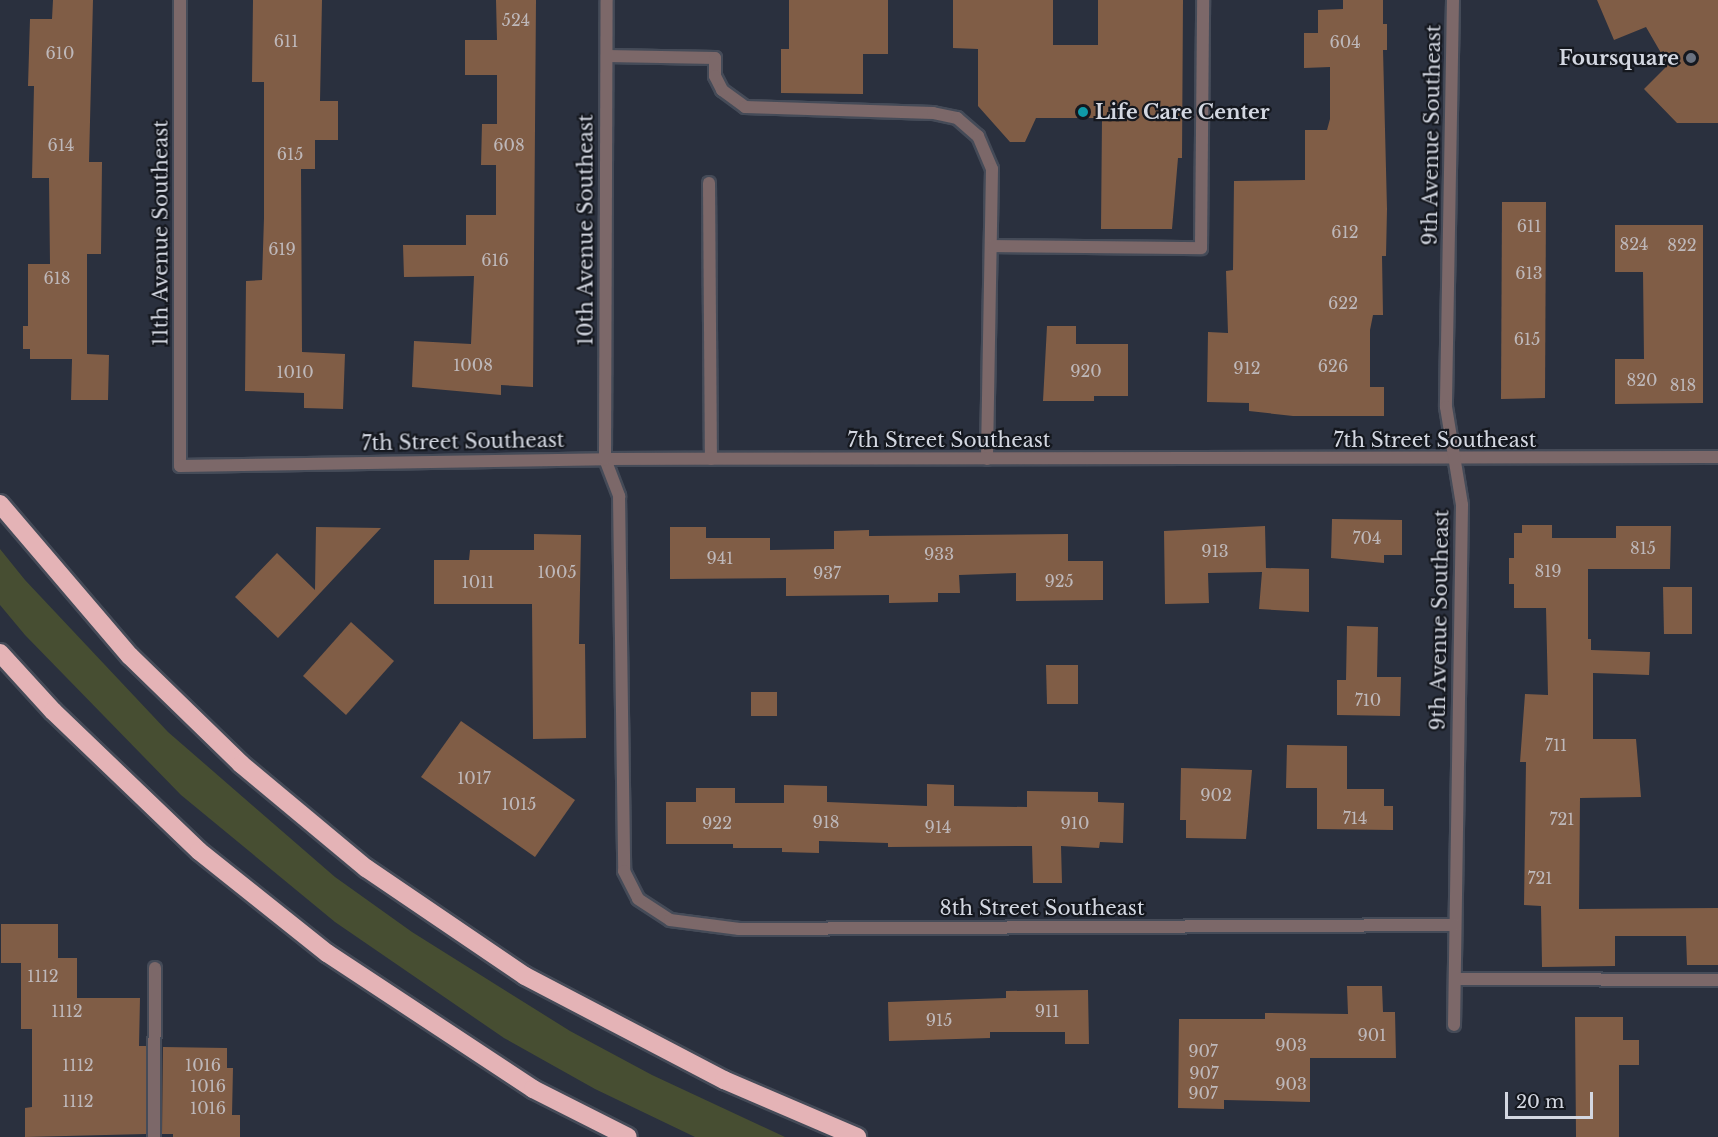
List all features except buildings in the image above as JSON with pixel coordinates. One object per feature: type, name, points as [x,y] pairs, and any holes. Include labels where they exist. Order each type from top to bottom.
[{"type":"highway","points":[[0,504],[130,656],[241,764],[366,868],[525,976],[724,1080],[857,1137]]},
{"type":"highway","points":[[0,653],[53,711],[200,851],[327,953],[533,1089],[628,1137]]},
{"type":"street","name":"11th Avenue Southeast","points":[[180,0],[180,466]]},
{"type":"street","name":"10th Avenue Southeast","points":[[605,459],[607,0]]},
{"type":"street","points":[[993,246],[1201,248],[1203,0]]},
{"type":"street","name":"9th Avenue Southeast","points":[[1453,0],[1446,407],[1462,505],[1454,1025]]},
{"type":"street","points":[[607,57],[715,58],[715,76],[722,90],[738,104],[759,110],[933,113],[957,118],[978,135],[987,151],[992,169],[993,246],[987,459]]},
{"type":"street","points":[[709,183],[711,459]]},
{"type":"street","name":"7th Street Southeast","points":[[180,466],[605,459],[1453,461],[1718,457]]},
{"type":"street","name":"8th Street Southeast","points":[[605,459],[619,496],[624,871],[638,899],[670,920],[739,929],[1455,925]]},
{"type":"street","points":[[154,1137],[155,968]]},
{"type":"street","points":[[1455,980],[1718,980]]},
{"type":"green space","points":[[0,549],[25,580],[168,732],[335,877],[412,932],[570,1031],[652,1075],[785,1137],[695,1137],[595,1089],[504,1038],[335,922],[181,795],[25,635],[0,605]]},
{"type":"place","name":"Foursquare","points":[[1691,58]]},
{"type":"place","name":"Life Care Center","points":[[1083,112]]}]
